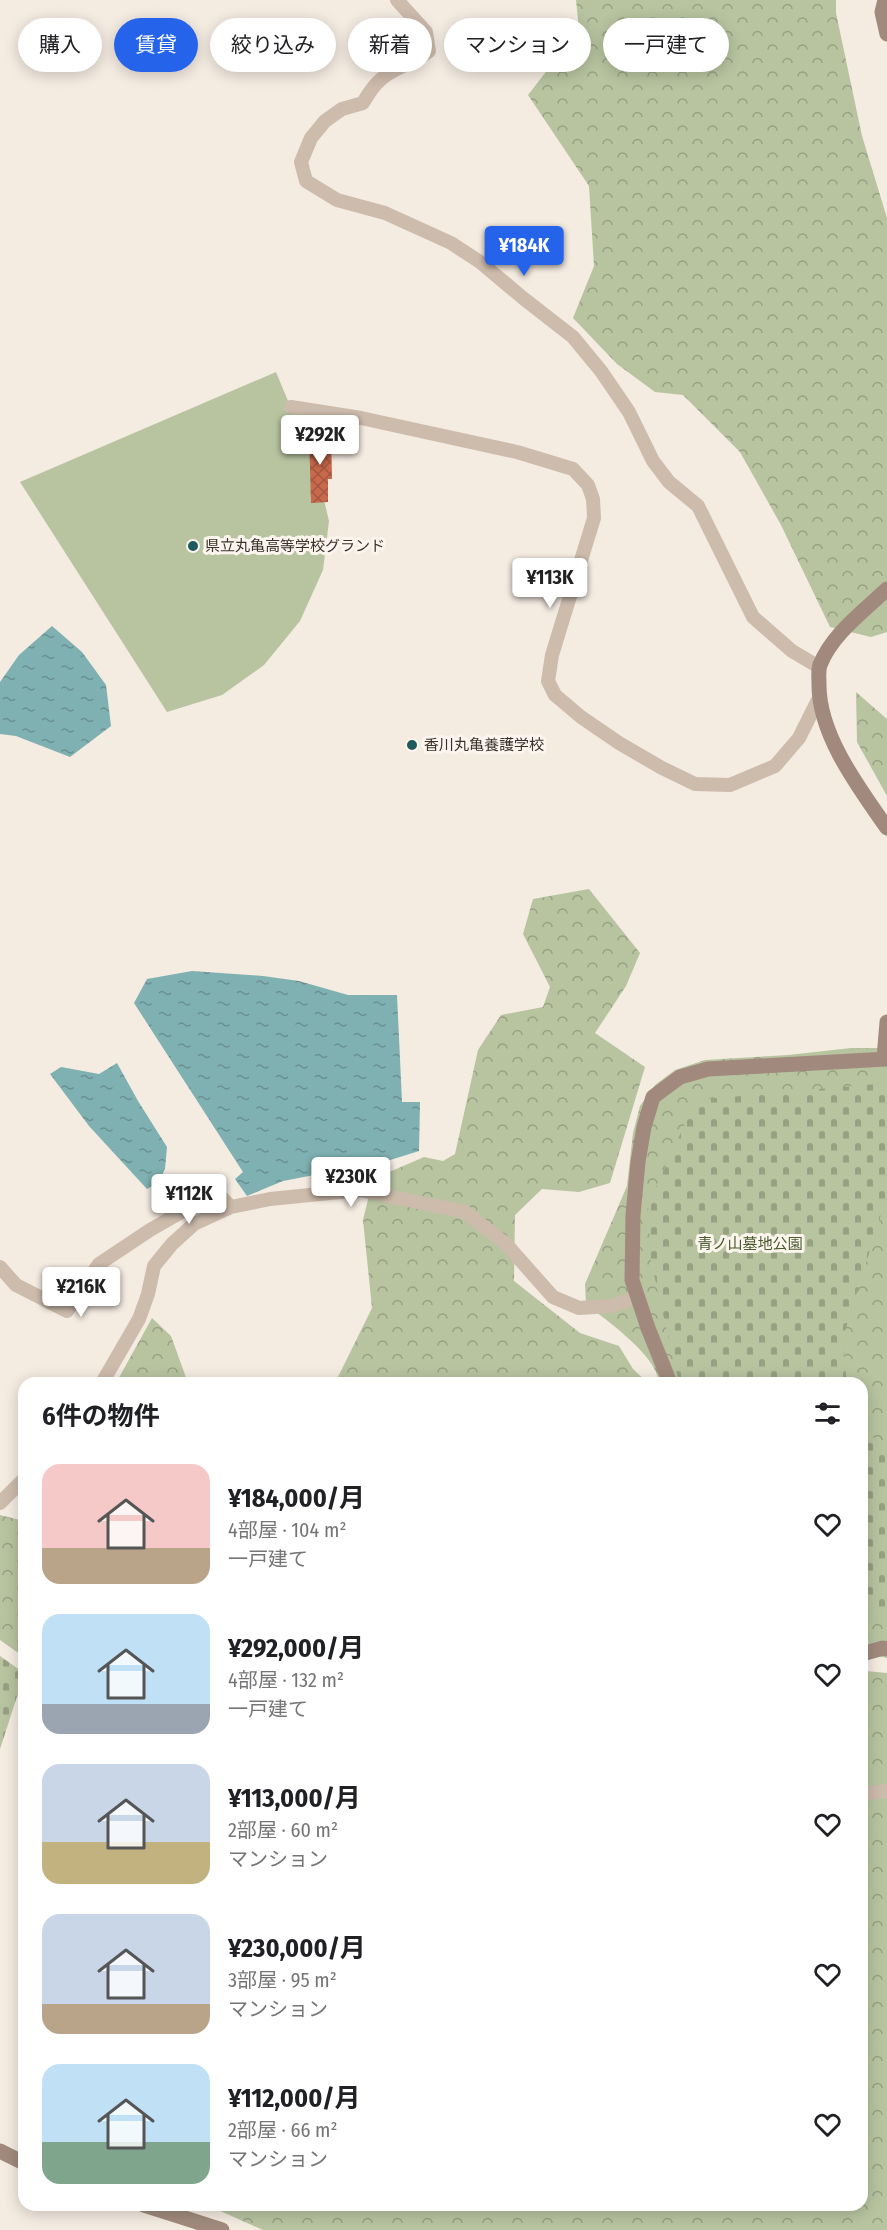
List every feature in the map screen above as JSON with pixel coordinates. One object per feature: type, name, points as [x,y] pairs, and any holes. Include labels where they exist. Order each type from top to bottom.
[{"type":"street","points":[[397,0],[426,32],[429,51],[385,74],[371,87],[363,103],[342,109],[325,121],[311,138],[301,162],[306,182],[337,200],[385,213],[451,243],[480,262],[573,337],[601,371],[629,412],[653,461],[669,482],[698,506],[753,617],[792,651],[819,667]]},
{"type":"street","points":[[885,0],[882,12],[887,34]]},
{"type":"street","points":[[291,407],[361,418],[506,449],[573,469],[588,485],[593,499],[594,518],[552,655],[548,681],[555,695],[581,717],[662,768],[695,784],[730,785],[775,766],[799,738],[819,698]]},
{"type":"street","points":[[887,589],[835,640],[819,667],[819,698],[824,722],[863,793],[887,828]]},
{"type":"street","points":[[668,1377],[632,1280],[633,1215],[638,1162],[644,1127],[653,1097],[680,1077],[708,1069],[886,1059],[887,1022]]},
{"type":"street","points":[[105,1377],[139,1319],[148,1294],[154,1266],[172,1244],[194,1224],[231,1207],[270,1199],[360,1190],[465,1212],[506,1244],[554,1297],[579,1308],[611,1306],[638,1298]]},
{"type":"street","points":[[0,1267],[16,1285],[67,1311],[99,1264],[150,1230],[211,1195],[222,1198],[231,1207]]},
{"type":"street","points":[[0,1503],[18,1485]]},
{"type":"street","points":[[868,1652],[887,1649]]},
{"type":"street","points":[[868,1793],[887,1791]]},
{"type":"street","points":[[0,2151],[18,2160]]},
{"type":"street","points":[[163,2211],[222,2230]]},
{"type":"green space","points":[[576,0],[836,0],[836,13],[862,136],[887,218],[887,632],[871,637],[830,627],[781,525],[740,452],[683,395],[655,392],[617,364],[573,318],[594,266],[589,186],[528,95],[546,72],[591,72],[591,18],[578,18]]},
{"type":"green space","name":"県立丸亀高等学校グランド","points":[[276,372],[317,471],[329,521],[323,570],[300,621],[264,665],[222,695],[167,712],[20,482]]},
{"type":"green space","points":[[856,692],[887,719],[887,796],[857,742]]},
{"type":"green space","points":[[589,889],[640,953],[626,986],[595,1033],[645,1067],[610,1183],[579,1192],[542,1189],[515,1215],[514,1281],[580,1333],[619,1346],[633,1369],[642,1377],[338,1377],[372,1308],[363,1220],[373,1179],[424,1157],[443,1161],[455,1154],[478,1050],[501,1015],[543,1007],[550,987],[523,934],[533,899]]},
{"type":"green space","name":"青ノ山墓地公園","points":[[851,1048],[887,1048],[887,1658],[876,1656],[868,1660],[868,1377],[657,1377],[650,1361],[641,1350],[586,1304],[585,1284],[627,1186],[633,1133],[640,1106],[655,1085],[675,1070],[705,1060],[788,1055]]},
{"type":"green space","name":"青ノ山墓地公園","points":[[887,1083],[887,1195],[842,1341],[846,1377],[678,1377],[651,1261],[648,1204],[696,1100]]},
{"type":"green space","points":[[152,1318],[171,1336],[186,1377],[119,1377]]},
{"type":"green space","points":[[868,1434],[887,1448],[887,1618],[868,1607]]},
{"type":"green space","points":[[0,1515],[18,1520],[18,1653],[0,1640]]},
{"type":"green space","points":[[0,1656],[18,1669],[18,1694],[0,1749]]},
{"type":"green space","points":[[868,1671],[887,1673],[887,2230],[263,2230],[220,2211],[868,2211]]},
{"type":"water","points":[[52,626],[82,652],[106,685],[111,726],[70,757],[16,736],[0,734],[0,682],[19,655]]},
{"type":"water","points":[[192,971],[299,981],[348,995],[397,995],[402,1102],[420,1102],[419,1151],[387,1161],[283,1181],[247,1196],[235,1179],[243,1172],[134,1003],[147,979]]},
{"type":"water","points":[[117,1063],[167,1147],[165,1169],[158,1183],[147,1189],[89,1126],[50,1074],[61,1067],[99,1074]]},
{"type":"building","points":[[331,433],[332,479],[328,479],[328,502],[311,503],[309,434]]},
{"type":"place","name":"県立丸亀高等学校グランド","points":[[193,546]]},
{"type":"place","name":"香川丸亀養護学校","points":[[412,745]]}]
